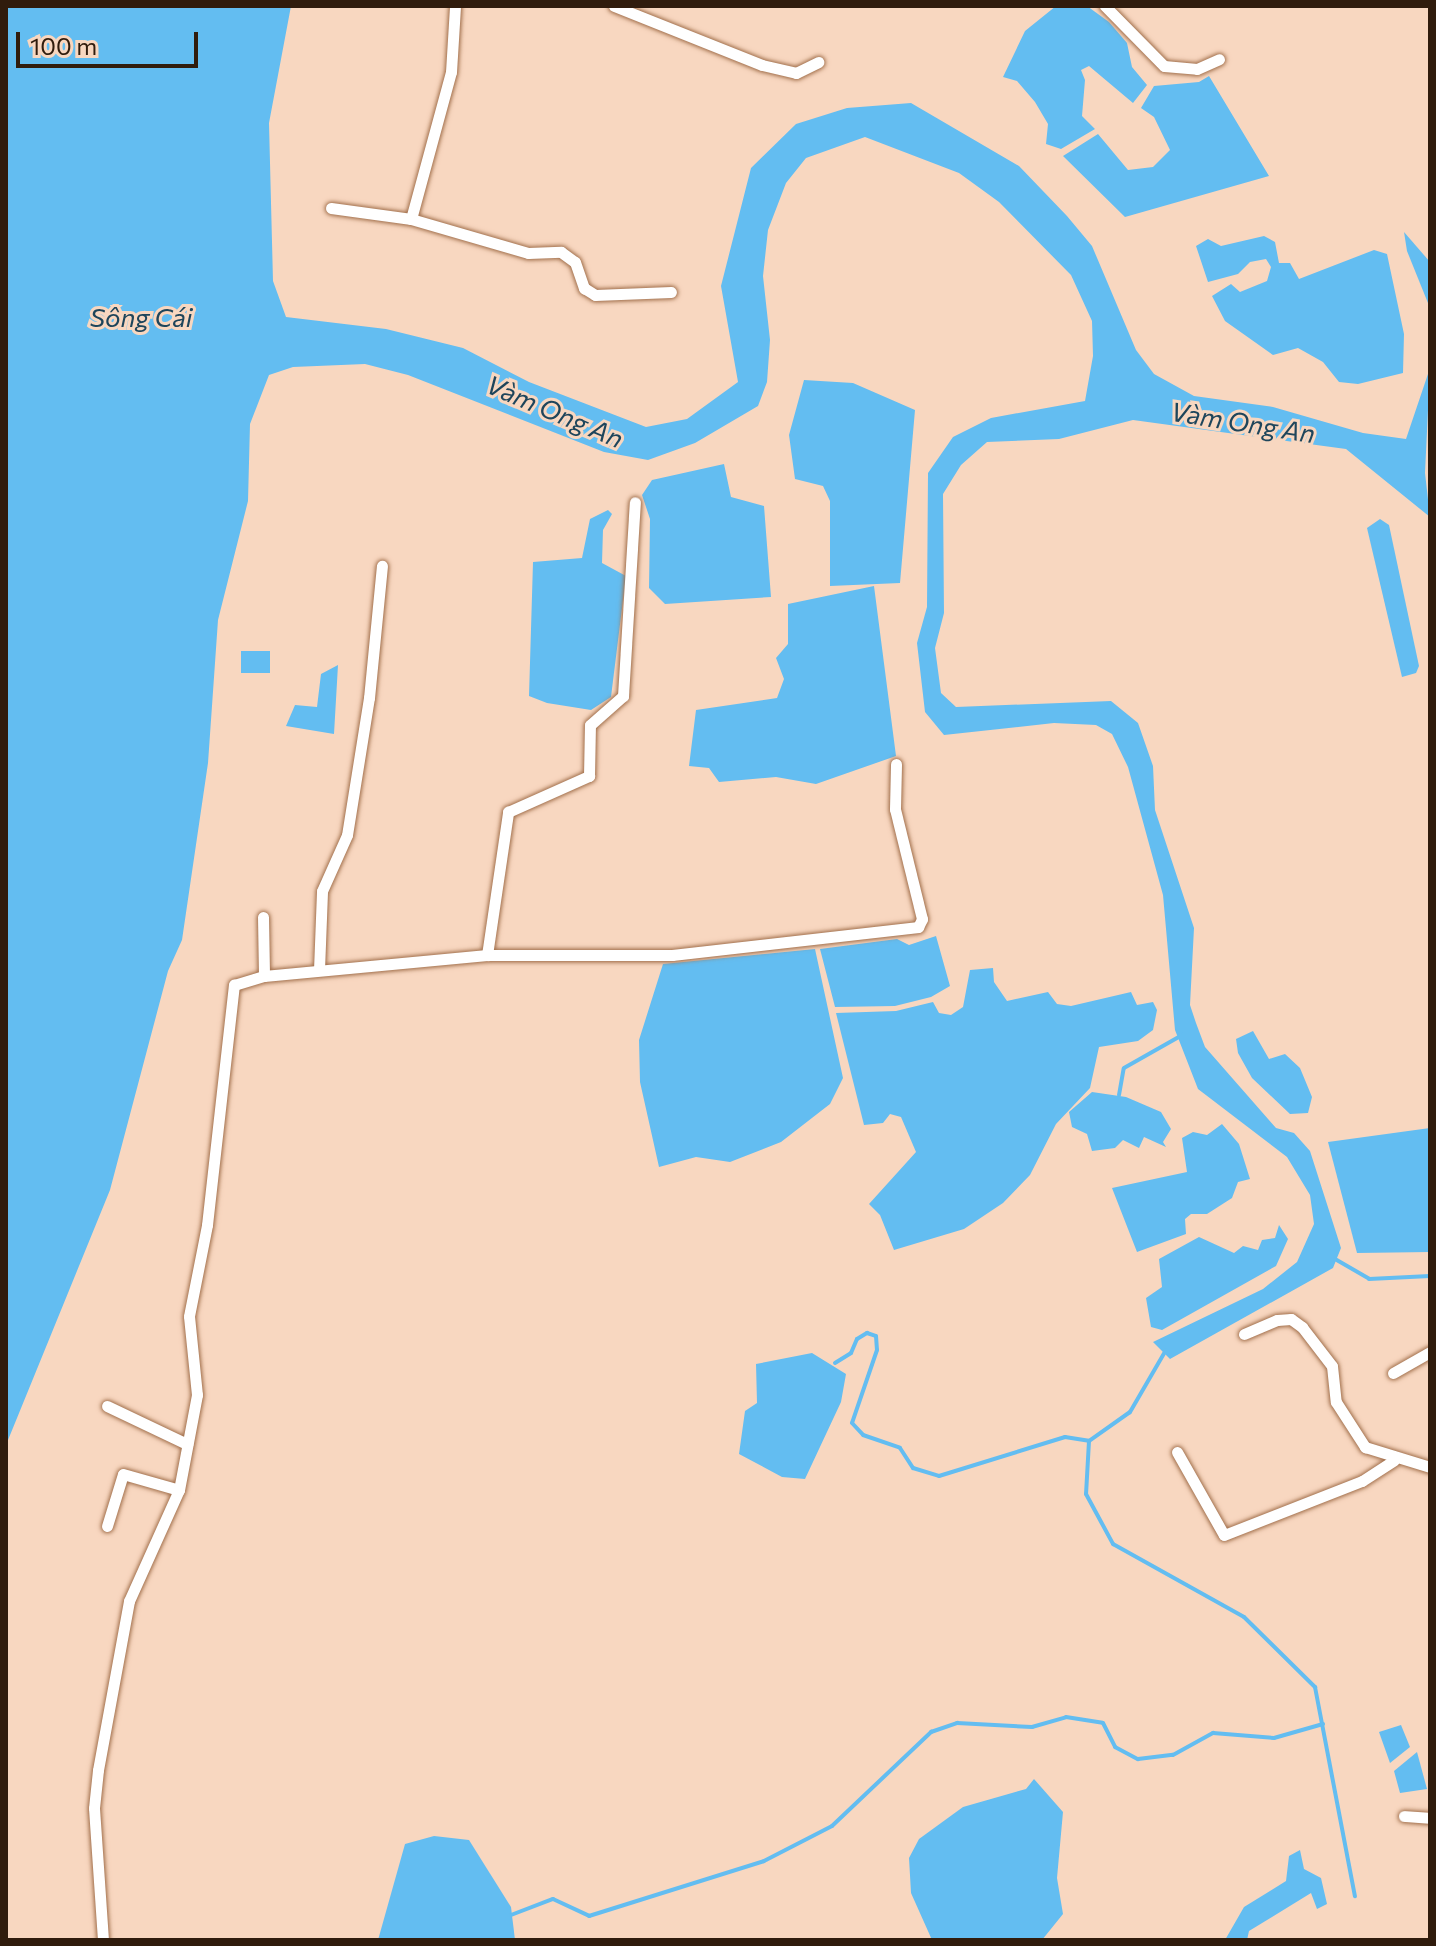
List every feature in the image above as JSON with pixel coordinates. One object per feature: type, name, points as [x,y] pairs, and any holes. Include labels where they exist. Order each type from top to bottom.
[{"type":"street","points":[[411,219],[451,72],[455,6]]},
{"type":"street","points":[[614,6],[762,65],[796,73],[819,62]]},
{"type":"street","points":[[1105,6],[1164,66],[1197,69],[1219,59]]},
{"type":"street","points":[[331,208],[411,219],[517,251],[561,252],[575,262],[588,293],[671,292]]},
{"type":"street","points":[[487,955],[508,812],[589,776],[590,725],[623,696],[635,502]]},
{"type":"street","points":[[319,970],[322,891],[347,835],[369,698],[382,566]]},
{"type":"street","points":[[103,1940],[94,1808],[98,1770],[129,1601],[179,1490],[197,1395],[189,1316],[224,1089],[229,992],[239,982],[319,970],[487,955],[672,955],[918,927],[922,919],[895,809],[896,764]]},
{"type":"street","points":[[263,917],[264,976]]},
{"type":"street","points":[[1244,1334],[1277,1320],[1291,1319],[1302,1327],[1332,1366],[1336,1402],[1365,1447],[1394,1460],[1430,1467]]},
{"type":"street","points":[[1393,1373],[1430,1352]]},
{"type":"street","points":[[107,1406],[187,1444]]},
{"type":"street","points":[[1177,1452],[1224,1535],[1362,1481],[1394,1460]]},
{"type":"street","points":[[107,1526],[123,1474],[179,1490]]},
{"type":"street","points":[[1404,1816],[1430,1818]]},
{"type":"water","name":"Sông Cái","points":[[6,6],[291,6],[269,123],[273,281],[286,317],[386,329],[463,348],[529,382],[646,427],[687,419],[738,382],[721,286],[751,168],[796,124],[847,108],[911,103],[1019,166],[1092,246],[1136,350],[1154,374],[1194,396],[1273,407],[1363,433],[1406,439],[1430,368],[1425,473],[1430,517],[1346,449],[1133,420],[1059,439],[987,442],[961,465],[943,494],[944,613],[935,648],[941,693],[956,707],[1111,701],[1138,723],[1153,766],[1155,810],[1194,928],[1190,1005],[1196,1023],[1205,1047],[1276,1128],[1294,1133],[1310,1151],[1341,1248],[1333,1268],[1170,1359],[1153,1342],[1263,1289],[1297,1262],[1314,1224],[1310,1195],[1287,1157],[1198,1089],[1175,1030],[1163,895],[1128,767],[1112,734],[1096,725],[1054,723],[944,735],[925,712],[917,643],[927,607],[928,473],[953,437],[991,418],[1085,401],[1093,356],[1092,321],[1071,275],[999,202],[959,173],[865,137],[806,158],[786,183],[768,230],[763,276],[770,340],[767,382],[758,406],[695,443],[648,460],[604,452],[408,375],[365,364],[293,367],[269,375],[250,424],[248,501],[218,620],[208,763],[182,940],[168,971],[110,1190],[6,1445]]},
{"type":"water","points":[[1056,6],[1087,6],[1109,22],[1127,43],[1132,67],[1147,85],[1133,103],[1089,66],[1081,70],[1085,80],[1082,116],[1095,129],[1061,149],[1046,144],[1048,124],[1035,102],[1017,81],[1003,77],[1025,31]]},
{"type":"water","points":[[1209,76],[1269,176],[1125,217],[1063,156],[1098,134],[1128,170],[1153,167],[1170,150],[1154,117],[1141,108],[1154,86],[1199,82]]},
{"type":"water","points":[[1404,232],[1430,262],[1430,308],[1407,251]]},
{"type":"water","points":[[1264,236],[1275,242],[1279,263],[1290,263],[1299,279],[1374,250],[1387,254],[1404,334],[1403,373],[1358,384],[1339,382],[1323,362],[1298,348],[1273,355],[1225,321],[1212,296],[1231,284],[1240,292],[1267,281],[1271,267],[1266,259],[1250,262],[1238,274],[1208,282],[1196,246],[1208,239],[1221,246]]},
{"type":"water","points":[[804,380],[853,383],[915,410],[900,583],[830,586],[830,501],[823,486],[795,479],[789,435]]},
{"type":"water","points":[[724,464],[731,497],[764,506],[771,597],[665,604],[649,588],[650,519],[642,495],[652,480]]},
{"type":"water","points":[[608,510],[612,514],[603,530],[602,563],[626,576],[611,697],[591,710],[547,703],[529,696],[533,562],[582,558],[590,519]]},
{"type":"water","points":[[1380,519],[1389,525],[1419,666],[1416,673],[1402,677],[1367,528]]},
{"type":"water","points":[[874,586],[896,756],[816,784],[776,777],[719,782],[709,768],[689,766],[696,710],[777,698],[784,679],[776,658],[788,644],[788,604]]},
{"type":"water","points":[[241,651],[270,651],[270,673],[241,673]]},
{"type":"water","points":[[338,665],[334,734],[286,726],[295,705],[317,707],[321,674]]},
{"type":"water","points":[[936,936],[950,986],[931,997],[895,1006],[835,1007],[820,949],[897,939],[909,945]]},
{"type":"water","points":[[815,949],[843,1078],[830,1104],[781,1142],[730,1162],[696,1157],[659,1167],[640,1082],[639,1040],[663,964]]},
{"type":"water","points":[[993,968],[994,982],[1007,1001],[1048,992],[1057,1004],[1071,1006],[1131,992],[1137,1005],[1153,1002],[1157,1010],[1153,1030],[1138,1041],[1099,1047],[1090,1088],[1056,1124],[1030,1175],[1003,1203],[964,1229],[894,1250],[880,1215],[869,1204],[916,1152],[901,1117],[890,1114],[883,1123],[864,1125],[836,1013],[896,1011],[933,1002],[939,1013],[951,1015],[963,1007],[970,970]]},
{"type":"water","points":[[1253,1031],[1269,1059],[1285,1054],[1300,1068],[1312,1097],[1308,1113],[1290,1114],[1252,1078],[1238,1053],[1236,1039]]},
{"type":"water","points":[[1092,1092],[1126,1097],[1161,1112],[1171,1129],[1163,1142],[1166,1147],[1144,1137],[1139,1148],[1123,1140],[1115,1148],[1092,1151],[1087,1134],[1072,1127],[1069,1112]]},
{"type":"water","points":[[1222,1124],[1239,1144],[1250,1179],[1238,1182],[1232,1198],[1207,1214],[1191,1214],[1185,1219],[1186,1234],[1137,1252],[1112,1188],[1187,1172],[1182,1138],[1193,1132],[1207,1135]]},
{"type":"water","points":[[1430,1128],[1430,1252],[1357,1253],[1328,1142]]},
{"type":"water","points":[[1279,1225],[1288,1239],[1276,1266],[1162,1330],[1151,1327],[1146,1298],[1162,1287],[1159,1259],[1199,1237],[1234,1253],[1243,1246],[1258,1250],[1262,1240],[1275,1238]]},
{"type":"water","points":[[812,1353],[846,1374],[841,1402],[805,1479],[782,1477],[739,1454],[745,1411],[757,1403],[756,1364]]},
{"type":"water","points":[[1401,1725],[1410,1747],[1390,1763],[1379,1732]]},
{"type":"water","points":[[1417,1752],[1427,1789],[1400,1793],[1394,1771]]},
{"type":"water","points":[[1034,1779],[1063,1812],[1057,1878],[1063,1914],[1042,1940],[932,1940],[911,1893],[909,1858],[919,1839],[963,1807],[1026,1789]]},
{"type":"water","points":[[434,1836],[469,1840],[511,1907],[515,1940],[378,1940],[405,1844]]},
{"type":"water","points":[[1300,1850],[1304,1869],[1321,1878],[1327,1904],[1317,1909],[1311,1893],[1249,1931],[1247,1940],[1225,1940],[1244,1907],[1286,1881],[1289,1856]]},
{"type":"waterway","points":[[1119,1095],[1124,1068],[1182,1035]]},
{"type":"waterway","points":[[1335,1259],[1369,1279],[1430,1276]]},
{"type":"waterway","points":[[835,1363],[851,1353],[857,1339],[867,1333],[876,1336],[877,1350],[852,1423],[863,1435],[900,1448],[913,1468],[939,1476],[1065,1437],[1089,1441]]},
{"type":"waterway","points":[[1166,1350],[1130,1412],[1089,1441],[1086,1494],[1113,1544],[1244,1617],[1315,1687],[1355,1896]]},
{"type":"waterway","points":[[511,1915],[553,1899],[589,1916],[764,1861],[832,1826],[931,1732],[957,1723],[1032,1727],[1066,1717],[1103,1723],[1115,1747],[1138,1759],[1173,1755],[1213,1733],[1274,1738],[1323,1724]]},
{"type":"water label","name":"Vàm Ong An","points":[[555,411]]},
{"type":"water label","name":"Vàm Ong An","points":[[1243,422]]}]
